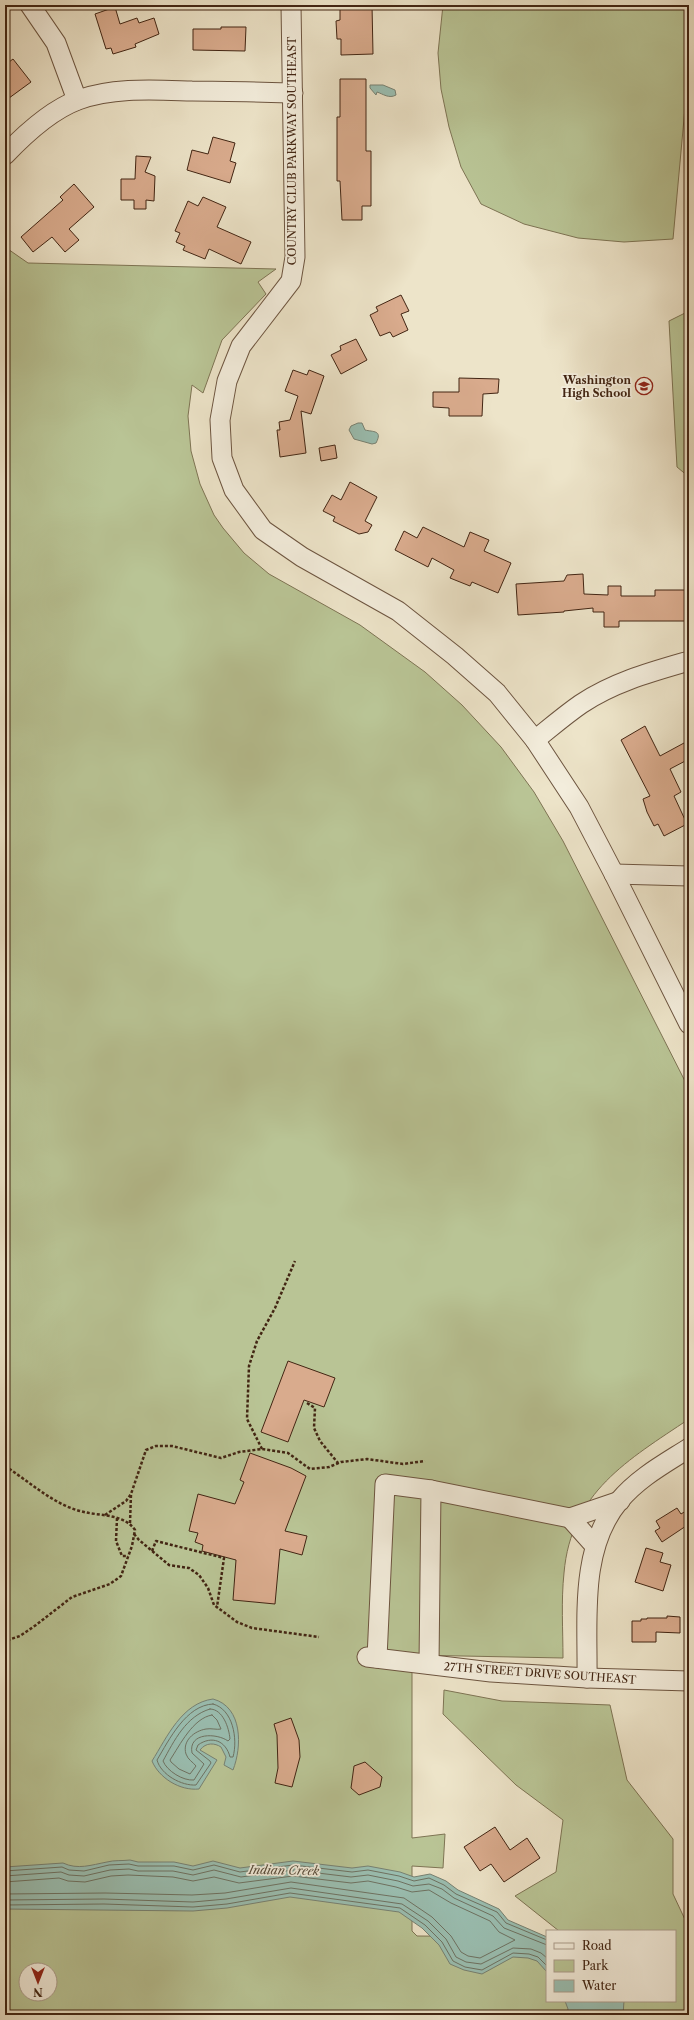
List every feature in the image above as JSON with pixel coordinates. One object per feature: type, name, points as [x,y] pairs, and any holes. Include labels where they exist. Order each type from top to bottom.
[{"type":"street","points":[[30,5],[56,43],[77,100]]},
{"type":"street","name":"COUNTRY CLUB PARKWAY SOUTHEAST","points":[[291,5],[295,257],[292,281],[241,346],[227,381],[220,420],[222,458],[234,490],[263,530],[302,557],[398,610],[455,656],[497,693],[535,740],[579,807],[689,1024]]},
{"type":"street","points":[[5,155],[20,139],[48,118],[77,100],[110,92],[150,89],[293,93]]},
{"type":"street","points":[[535,740],[581,704],[611,688],[640,675],[689,661]]},
{"type":"street","points":[[614,874],[689,876]]},
{"type":"street","points":[[587,1678],[589,1588],[595,1546],[606,1521],[620,1501],[647,1475],[689,1448]]},
{"type":"street","name":"27TH STREET DRIVE SOUTHEAST","points":[[431,1490],[385,1484],[372,1658],[491,1672],[587,1678],[689,1681]]},
{"type":"street","points":[[428,1664],[431,1490],[570,1518],[620,1501]]},
{"type":"street","points":[[570,1518],[595,1546]]},
{"type":"path","points":[[262,1448],[247,1419],[249,1366],[257,1341],[295,1261]]},
{"type":"path","points":[[307,1403],[315,1408],[314,1428],[320,1440],[338,1463]]},
{"type":"path","points":[[105,1515],[126,1501],[131,1494],[146,1450],[156,1446],[172,1446],[221,1458],[239,1452],[262,1448],[288,1453],[310,1469],[329,1467],[338,1463],[367,1459],[403,1464],[425,1461]]},
{"type":"path","points":[[5,1466],[64,1505],[84,1512],[117,1518],[130,1523],[135,1530],[121,1576],[110,1584],[72,1597],[20,1636],[5,1641]]},
{"type":"path","points":[[130,1523],[131,1494]]},
{"type":"path","points":[[117,1518],[116,1541],[122,1556],[128,1556]]},
{"type":"path","points":[[134,1534],[169,1565],[189,1568],[199,1575],[217,1607],[237,1622],[252,1628],[319,1637]]},
{"type":"path","points":[[152,1551],[156,1541],[224,1558],[217,1607]]},
{"type":"green space","points":[[443,5],[689,5],[689,64],[673,239],[624,242],[578,238],[524,224],[481,204],[461,167],[449,127],[441,89],[438,53]]},
{"type":"green space","points":[[5,247],[28,263],[276,269],[258,282],[266,294],[222,340],[203,393],[192,385],[188,416],[191,451],[200,484],[214,515],[244,553],[269,574],[360,625],[425,672],[462,705],[501,747],[534,792],[563,841],[689,1089],[689,1419],[624,1464],[606,1481],[591,1499],[578,1521],[569,1545],[564,1573],[562,1605],[563,1658],[412,1655],[412,1838],[445,1834],[443,1868],[412,1866],[412,1931],[417,1936],[546,1937],[546,2002],[676,2002],[676,1930],[558,1930],[515,1896],[556,1872],[563,1820],[516,1785],[443,1714],[444,1690],[502,1701],[610,1705],[627,1780],[673,1839],[673,1894],[689,1928],[689,2015],[5,2015]]},
{"type":"green space","points":[[689,311],[689,477],[677,467],[669,321]]},
{"type":"water","points":[[370,85],[383,85],[395,90],[396,95],[388,96],[377,92],[376,95],[370,88]]},
{"type":"water","points":[[362,423],[365,430],[376,432],[378,434],[376,443],[372,444],[354,439],[349,430],[351,426]]},
{"type":"water","points":[[213,1699],[223,1703],[230,1710],[238,1729],[238,1750],[233,1770],[224,1765],[226,1757],[221,1747],[208,1744],[200,1750],[217,1760],[199,1789],[178,1786],[165,1778],[155,1767],[152,1761],[176,1722],[192,1707]]},
{"type":"water","name":"Indian Creek","points":[[130,1860],[138,1862],[174,1862],[193,1866],[213,1861],[240,1868],[293,1861],[352,1868],[368,1866],[400,1872],[414,1877],[430,1874],[446,1881],[458,1890],[499,1909],[508,1920],[546,1937],[546,1971],[537,1961],[528,1958],[513,1957],[482,1974],[464,1970],[450,1964],[439,1945],[422,1928],[399,1912],[290,1897],[227,1908],[193,1911],[5,1909],[5,1867],[63,1863],[79,1867],[112,1861]]},
{"type":"water","points":[[565,2002],[624,2002],[623,2015],[567,2015],[568,2009]]},
{"type":"building","points":[[340,5],[372,5],[373,54],[341,55],[341,39],[337,39],[336,21],[340,20]]},
{"type":"building","points":[[115,7],[120,24],[137,18],[139,23],[154,18],[159,34],[135,44],[136,47],[113,54],[111,48],[106,49],[95,14]]},
{"type":"building","points":[[221,27],[246,27],[245,51],[193,50],[193,29],[221,29]]},
{"type":"building","points":[[13,59],[31,82],[5,101],[5,65]]},
{"type":"building","points":[[340,79],[366,79],[366,151],[371,151],[371,206],[362,206],[362,220],[342,220],[340,181],[337,181],[337,117],[340,117]]},
{"type":"building","points":[[213,137],[235,143],[230,161],[236,163],[230,183],[187,170],[192,150],[208,154]]},
{"type":"building","points":[[136,156],[151,157],[145,172],[155,176],[154,201],[146,200],[146,209],[134,209],[134,200],[121,200],[121,179],[135,179]]},
{"type":"building","points":[[74,184],[94,207],[69,229],[79,240],[65,252],[52,237],[33,252],[21,237],[63,200],[60,197]]},
{"type":"building","points":[[203,197],[226,207],[217,227],[251,242],[241,264],[209,249],[205,259],[183,250],[185,246],[176,242],[180,233],[175,231],[188,201],[198,206]]},
{"type":"building","points":[[401,295],[409,311],[401,314],[408,330],[393,337],[390,332],[380,336],[370,315],[378,311],[376,307]]},
{"type":"building","points":[[356,339],[367,360],[341,374],[331,355],[341,350],[340,346]]},
{"type":"building","points":[[293,370],[307,375],[309,370],[324,376],[311,414],[301,411],[306,453],[280,457],[277,430],[280,430],[279,422],[290,420],[298,396],[285,391]]},
{"type":"building","points":[[459,378],[499,379],[498,393],[483,394],[482,416],[449,416],[449,408],[433,407],[433,392],[459,392]]},
{"type":"building","points":[[335,445],[337,458],[321,461],[319,448]]},
{"type":"building","points":[[350,482],[377,497],[365,521],[372,525],[368,532],[359,534],[333,521],[335,517],[323,511],[332,495],[341,500]]},
{"type":"building","points":[[423,527],[464,547],[470,532],[489,540],[484,551],[511,563],[498,593],[472,582],[470,586],[450,578],[454,570],[432,558],[428,567],[395,550],[404,531],[417,538]]},
{"type":"building","points":[[583,574],[584,594],[608,595],[608,586],[621,586],[621,596],[655,596],[655,590],[689,590],[689,621],[619,621],[619,627],[604,627],[604,612],[593,612],[593,608],[564,612],[518,615],[516,584],[564,581],[567,575]]},
{"type":"building","points":[[645,726],[660,756],[684,743],[689,753],[689,759],[670,769],[681,792],[674,796],[687,824],[664,836],[658,824],[654,826],[647,812],[643,799],[650,796],[621,740]]},
{"type":"building","points":[[288,1361],[335,1378],[324,1407],[304,1400],[288,1442],[261,1432]]},
{"type":"building","points":[[250,1453],[291,1468],[306,1476],[285,1531],[307,1536],[302,1555],[280,1549],[275,1604],[233,1600],[236,1560],[202,1551],[203,1545],[195,1542],[198,1533],[189,1531],[198,1494],[235,1504],[244,1482],[240,1480]]},
{"type":"building","points":[[677,1508],[681,1514],[689,1509],[689,1524],[662,1542],[655,1531],[660,1528],[656,1521]]},
{"type":"building","points":[[646,1548],[663,1553],[660,1562],[671,1565],[663,1591],[635,1582]]},
{"type":"building","points":[[667,1616],[680,1617],[680,1633],[656,1632],[656,1642],[632,1642],[632,1621],[641,1621],[641,1619],[647,1618],[667,1618]]},
{"type":"building","points":[[291,1718],[299,1740],[300,1757],[292,1787],[275,1783],[278,1768],[277,1735],[274,1724]]},
{"type":"building","points":[[365,1762],[382,1777],[380,1787],[359,1795],[351,1788],[354,1766]]},
{"type":"building","points":[[495,1827],[510,1850],[527,1838],[540,1858],[504,1882],[491,1864],[480,1871],[464,1847]]},
{"type":"place","name":"Washington High School","points":[[644,386]]}]
